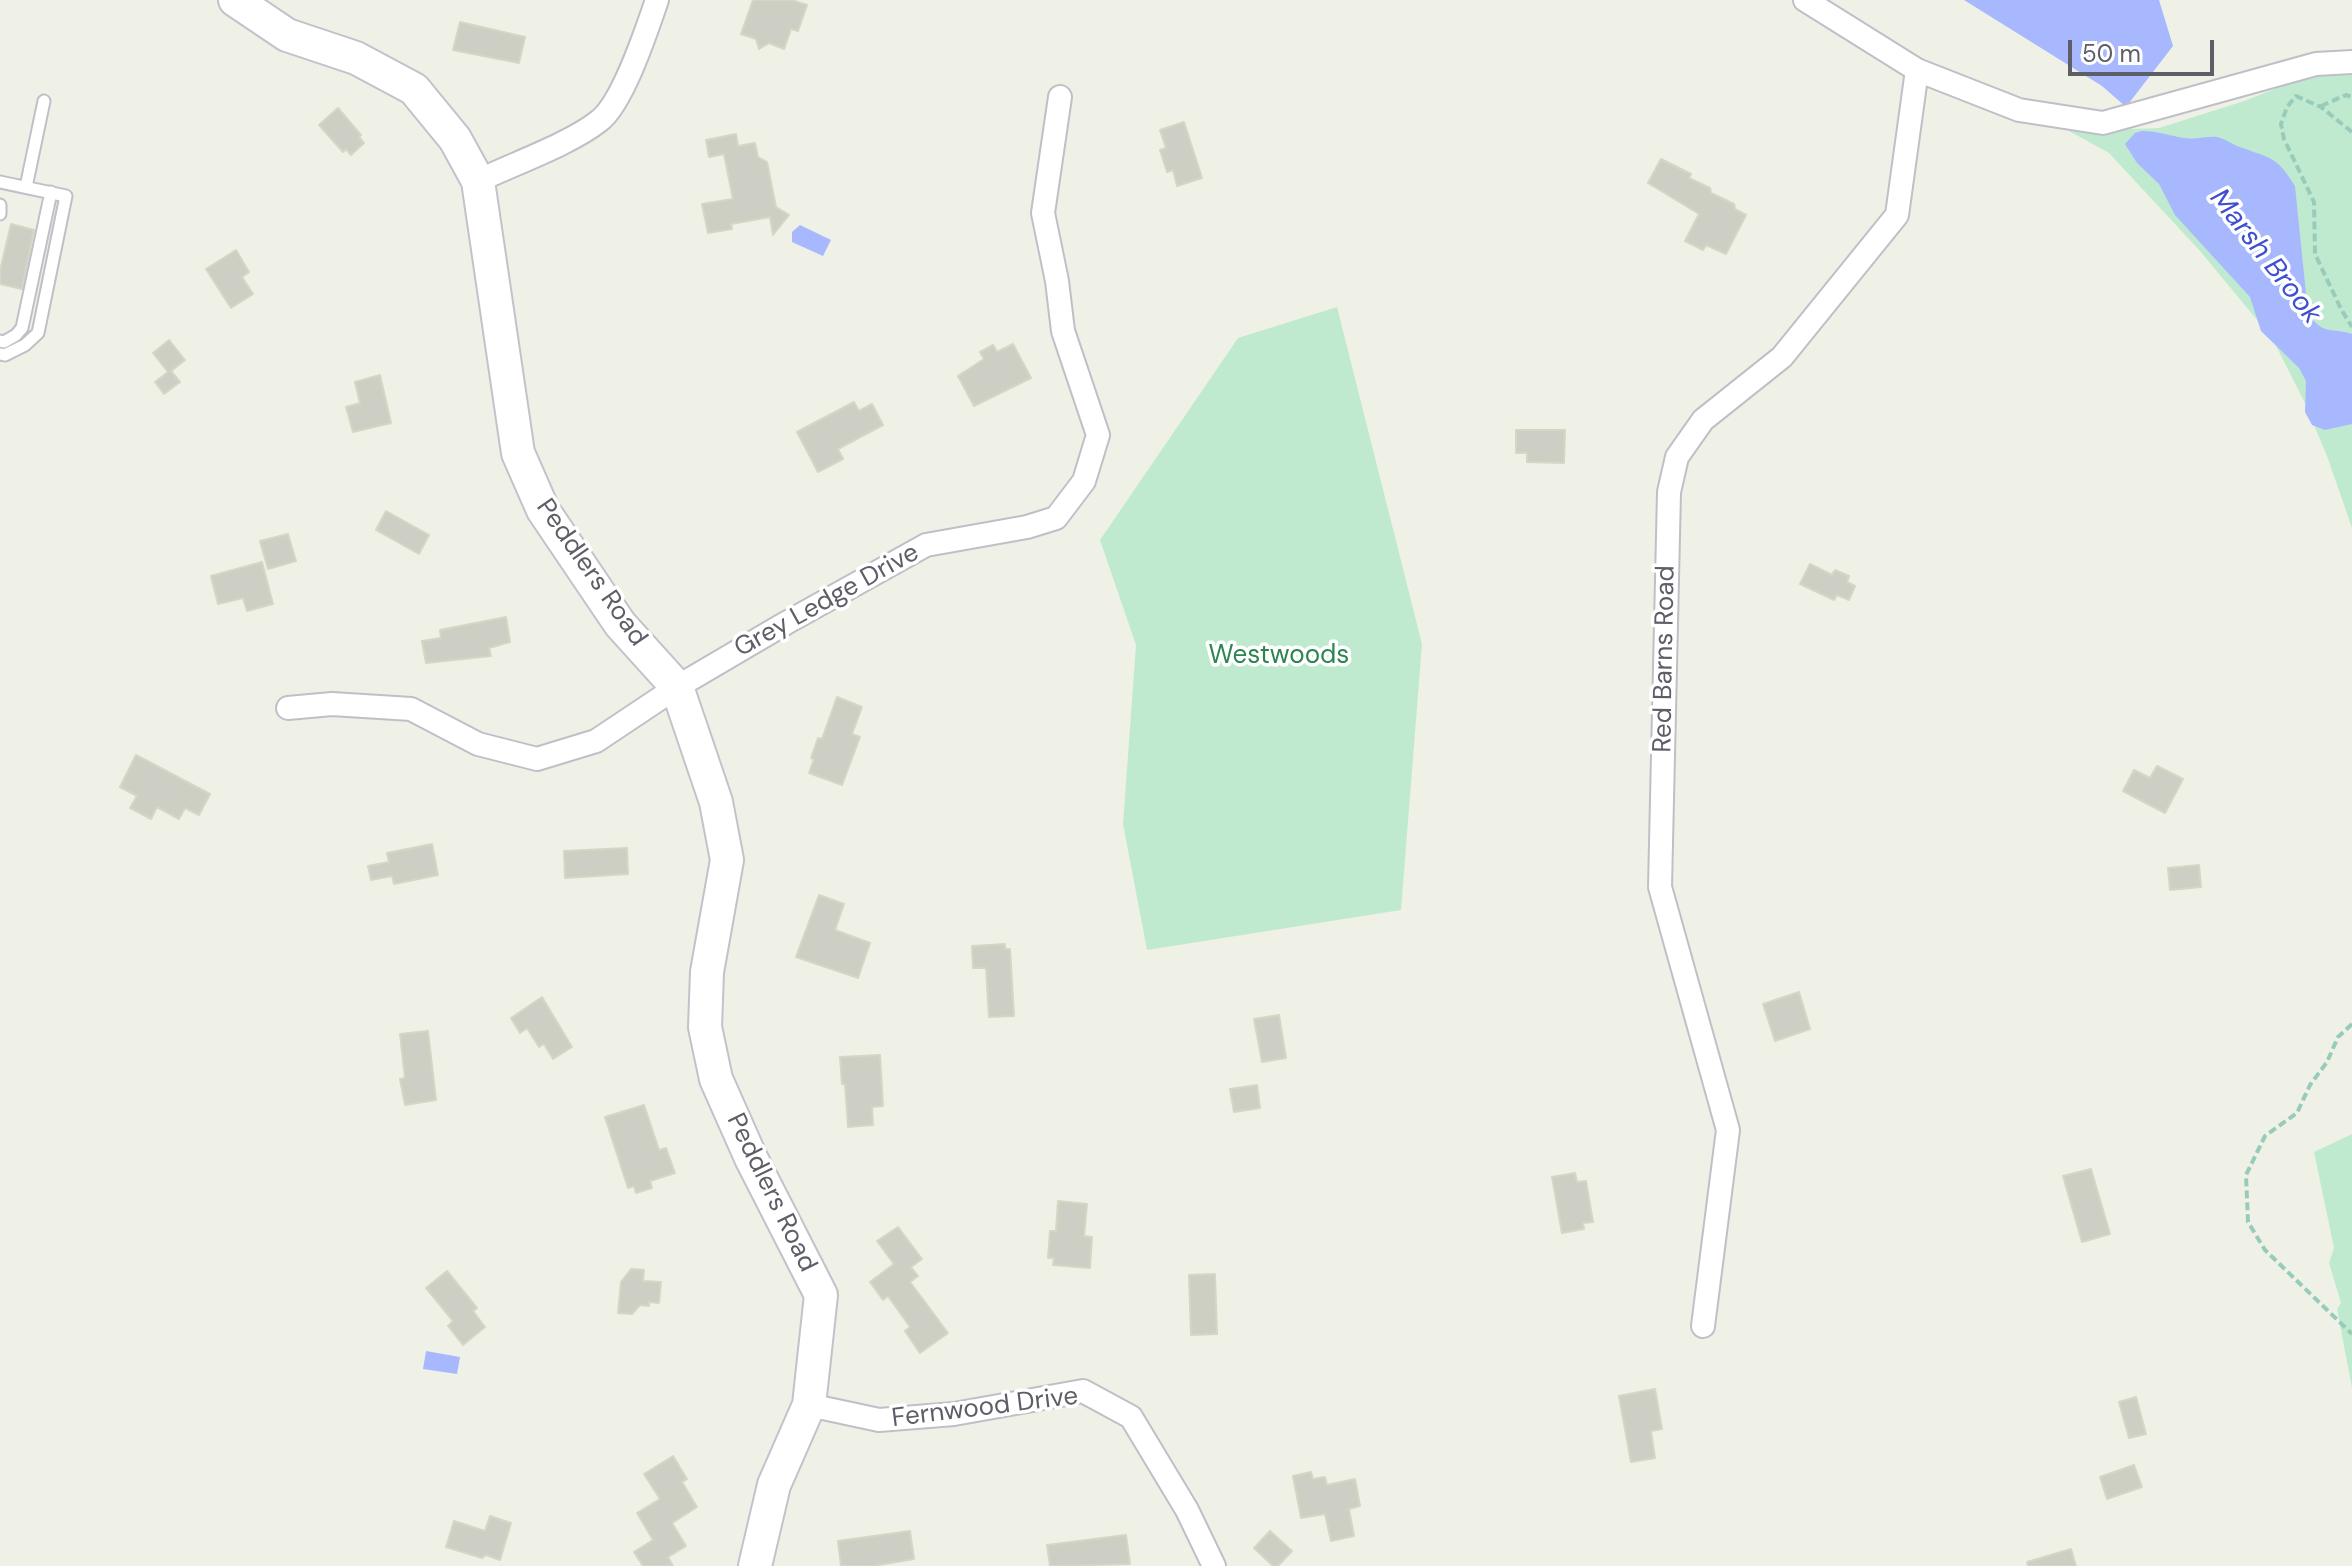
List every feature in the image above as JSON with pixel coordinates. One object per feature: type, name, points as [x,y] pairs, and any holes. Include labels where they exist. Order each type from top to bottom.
[{"type":"street","name":"Peddlers Road","points":[[235,0],[287,35],[356,58],[414,89],[455,139],[478,181],[518,453],[543,510],[620,624],[677,687],[716,802],[727,860],[707,972],[705,1027],[716,1079],[751,1158],[821,1295],[809,1405],[774,1485],[755,1566]]},
{"type":"street","points":[[478,181],[580,133],[602,119],[635,62],[657,0]]},
{"type":"street","points":[[1805,0],[1917,70],[2019,110],[2103,123],[2316,64],[2352,62]]},
{"type":"street","name":"Red Barns Road","points":[[1703,1326],[1728,1130],[1660,887],[1672,471],[1684,444],[1703,420],[1782,357],[1897,215],[1917,70]]},
{"type":"street","name":"Grey Ledge Drive","points":[[288,708],[332,704],[411,709],[478,744],[537,759],[596,741],[677,687],[926,545],[1027,527],[1056,518],[1084,481],[1098,435],[1063,331],[1057,281],[1043,213],[1060,97]]},
{"type":"street","name":"Fernwood Drive","points":[[809,1405],[879,1420],[954,1414],[1083,1391],[1131,1417],[1187,1510],[1214,1566]]},
{"type":"lane","points":[[26,187],[44,101]]},
{"type":"lane","points":[[0,182],[66,196],[38,333],[25,345],[5,355],[0,354]]},
{"type":"lane","points":[[0,341],[16,335],[22,328],[51,192]]},
{"type":"lane","points":[[0,205],[0,214]]},
{"type":"path","points":[[2321,107],[2346,95],[2352,97]]},
{"type":"path","points":[[2352,132],[2321,107],[2296,96],[2287,107],[2281,124],[2284,139],[2314,202],[2315,254],[2352,327]]},
{"type":"path","points":[[2352,1024],[2338,1037],[2297,1113],[2265,1136],[2246,1175],[2248,1222],[2265,1250],[2352,1334]]},
{"type":"green space","points":[[2326,69],[2352,71],[2352,528],[2304,401],[2272,338],[2200,251],[2109,153],[2069,131],[2159,128],[2244,101]]},
{"type":"green space","name":"Westwoods","points":[[1337,307],[1422,644],[1401,910],[1147,950],[1123,824],[1136,645],[1100,540],[1238,338]]},
{"type":"green space","points":[[2352,1134],[2352,1388],[2337,1309],[2341,1303],[2329,1263],[2334,1248],[2314,1152]]},
{"type":"water","points":[[1964,0],[2159,0],[2173,46],[2126,107],[2102,86]]},
{"type":"water","name":"Marsh Brook","points":[[2142,131],[2189,138],[2220,138],[2272,159],[2283,169],[2295,186],[2308,313],[2323,328],[2352,334],[2352,424],[2325,430],[2312,425],[2305,412],[2306,381],[2299,368],[2261,331],[2250,297],[2175,215],[2159,184],[2137,163],[2125,144],[2135,133]]},
{"type":"water","points":[[800,225],[831,240],[823,256],[792,242],[792,232]]},
{"type":"water","points":[[426,1351],[460,1357],[457,1374],[423,1369]]},
{"type":"building","points":[[753,0],[792,0],[807,5],[798,31],[791,29],[784,49],[769,43],[759,49],[756,39],[741,34]]},
{"type":"building","points":[[460,22],[525,37],[519,63],[453,50]]},
{"type":"building","points":[[338,108],[364,143],[351,155],[346,149],[343,152],[319,125]]},
{"type":"building","points":[[1184,122],[1202,178],[1177,186],[1173,170],[1167,172],[1160,150],[1166,148],[1160,130]]},
{"type":"building","points":[[736,134],[738,146],[755,143],[758,157],[767,162],[776,207],[789,215],[773,235],[770,217],[731,224],[732,229],[708,233],[702,204],[733,199],[724,154],[709,157],[706,140]]},
{"type":"building","points":[[1661,159],[1691,174],[1689,178],[1710,188],[1711,193],[1734,204],[1735,209],[1746,215],[1726,254],[1706,245],[1703,250],[1685,241],[1699,214],[1648,183]]},
{"type":"building","points":[[11,224],[34,230],[22,289],[0,284]]},
{"type":"building","points":[[236,250],[249,272],[242,277],[253,294],[231,308],[206,269]]},
{"type":"building","points":[[169,340],[185,360],[171,371],[180,382],[164,394],[155,382],[168,372],[153,353]]},
{"type":"building","points":[[1013,344],[1031,378],[974,406],[958,376],[984,359],[980,352],[993,345],[997,352]]},
{"type":"building","points":[[380,375],[391,423],[353,432],[346,407],[360,403],[355,382]]},
{"type":"building","points":[[854,402],[859,411],[872,404],[883,425],[838,449],[843,459],[818,472],[797,432]]},
{"type":"building","points":[[1516,430],[1565,430],[1564,463],[1527,462],[1527,453],[1516,453]]},
{"type":"building","points":[[386,511],[429,535],[419,554],[376,530]]},
{"type":"building","points":[[288,534],[296,561],[268,569],[260,541]]},
{"type":"building","points":[[262,562],[273,604],[247,611],[243,598],[218,604],[211,576]]},
{"type":"building","points":[[1810,564],[1832,575],[1835,570],[1849,576],[1847,582],[1855,586],[1849,600],[1837,595],[1834,600],[1800,584]]},
{"type":"building","points":[[506,617],[510,642],[489,648],[491,656],[426,663],[422,641],[441,638],[440,630]]},
{"type":"building","points":[[837,697],[862,707],[852,734],[860,737],[842,785],[809,773],[818,738],[822,739]]},
{"type":"building","points":[[136,755],[210,794],[199,815],[185,808],[179,819],[157,807],[151,819],[130,808],[137,796],[120,787]]},
{"type":"building","points":[[2157,766],[2183,779],[2165,813],[2123,791],[2134,770],[2150,778]]},
{"type":"building","points":[[432,844],[438,875],[394,884],[392,876],[371,880],[368,866],[389,862],[387,853]]},
{"type":"building","points":[[627,848],[628,874],[565,878],[564,851]]},
{"type":"building","points":[[2199,865],[2201,887],[2170,890],[2168,868]]},
{"type":"building","points":[[819,895],[844,904],[835,930],[870,943],[858,978],[796,957]]},
{"type":"building","points":[[1005,944],[1005,949],[1010,949],[1014,1016],[989,1017],[986,968],[973,968],[972,946]]},
{"type":"building","points":[[1799,992],[1810,1029],[1775,1041],[1763,1004]]},
{"type":"building","points":[[542,997],[572,1047],[553,1059],[544,1044],[539,1047],[527,1028],[520,1033],[511,1018]]},
{"type":"building","points":[[1279,1015],[1286,1058],[1262,1062],[1254,1019]]},
{"type":"building","points":[[428,1031],[436,1100],[405,1105],[400,1079],[405,1078],[400,1034]]},
{"type":"building","points":[[880,1055],[883,1106],[872,1107],[873,1125],[848,1127],[840,1057]]},
{"type":"building","points":[[1257,1085],[1260,1108],[1234,1112],[1230,1089]]},
{"type":"building","points":[[644,1105],[659,1150],[666,1148],[675,1173],[650,1181],[652,1188],[636,1193],[634,1186],[628,1188],[605,1117]]},
{"type":"building","points":[[2091,1169],[2110,1234],[2082,1242],[2063,1176]]},
{"type":"building","points":[[1575,1173],[1577,1182],[1586,1181],[1593,1222],[1583,1223],[1584,1229],[1562,1233],[1552,1177]]},
{"type":"building","points":[[1058,1201],[1087,1204],[1084,1236],[1092,1237],[1090,1268],[1053,1265],[1054,1258],[1048,1258],[1050,1231],[1056,1231]]},
{"type":"building","points":[[898,1227],[922,1259],[911,1267],[918,1276],[910,1282],[948,1333],[920,1353],[905,1331],[910,1327],[888,1296],[883,1300],[870,1282],[894,1264],[877,1241]]},
{"type":"building","points":[[631,1269],[644,1270],[643,1281],[661,1282],[659,1303],[640,1305],[632,1314],[618,1313],[621,1282]]},
{"type":"building","points":[[447,1271],[477,1308],[473,1311],[485,1327],[463,1345],[448,1326],[453,1321],[426,1288]]},
{"type":"building","points":[[1215,1274],[1217,1334],[1191,1335],[1189,1275]]},
{"type":"building","points":[[1655,1389],[1662,1429],[1651,1431],[1655,1458],[1631,1462],[1619,1396]]},
{"type":"building","points":[[2136,1397],[2146,1434],[2129,1438],[2119,1402]]},
{"type":"building","points":[[673,1456],[687,1479],[682,1482],[697,1507],[672,1523],[686,1546],[668,1557],[673,1566],[643,1566],[634,1552],[653,1540],[637,1513],[660,1499],[644,1474]]},
{"type":"building","points":[[2134,1465],[2142,1487],[2107,1499],[2100,1477]]},
{"type":"building","points":[[1311,1472],[1313,1479],[1325,1477],[1327,1485],[1355,1479],[1360,1506],[1349,1509],[1354,1536],[1331,1541],[1325,1514],[1301,1518],[1293,1476]]},
{"type":"building","points":[[490,1516],[511,1523],[500,1560],[446,1547],[454,1521],[485,1531]]},
{"type":"building","points":[[910,1531],[914,1559],[873,1566],[841,1566],[838,1541]]},
{"type":"building","points":[[1270,1531],[1292,1551],[1278,1566],[1273,1566],[1254,1548]]},
{"type":"building","points":[[1126,1535],[1130,1564],[1050,1566],[1047,1545]]},
{"type":"building","points":[[2071,1549],[2076,1566],[2028,1566],[2027,1562]]}]
